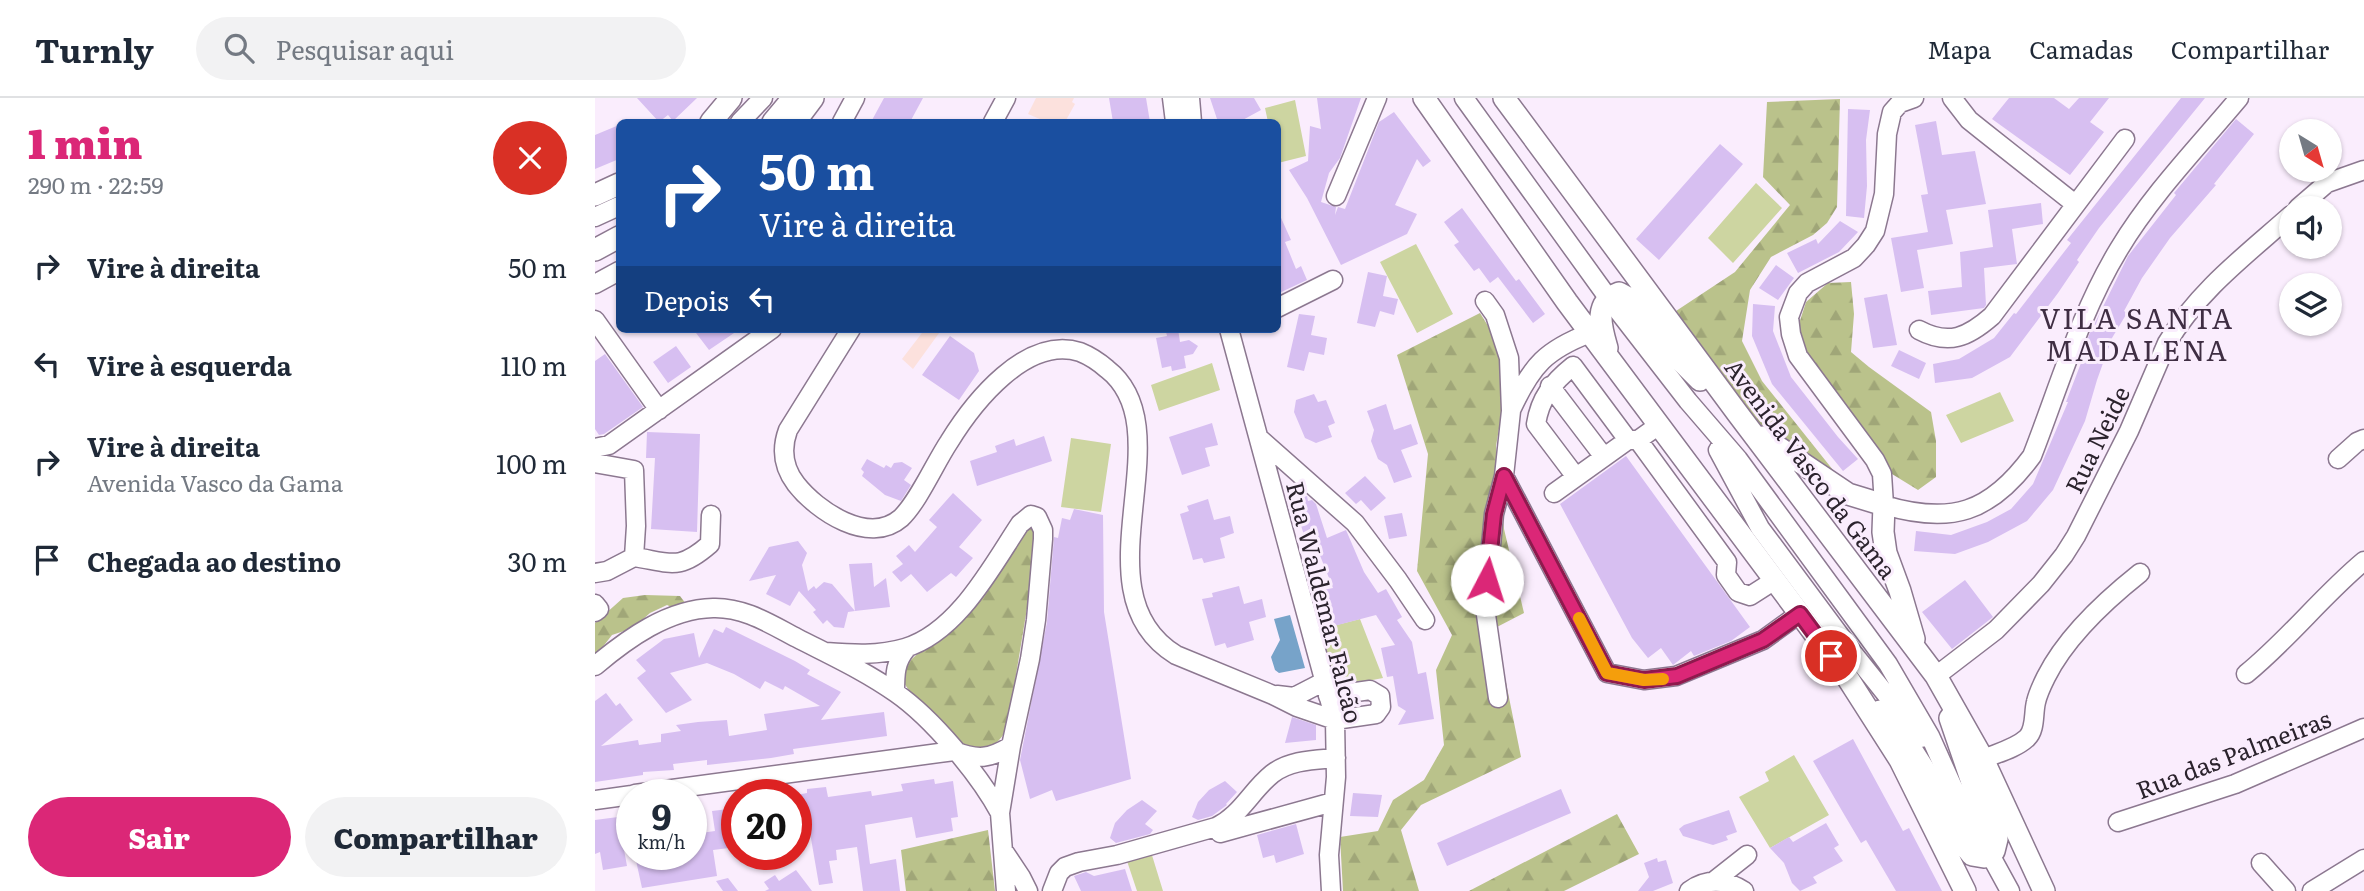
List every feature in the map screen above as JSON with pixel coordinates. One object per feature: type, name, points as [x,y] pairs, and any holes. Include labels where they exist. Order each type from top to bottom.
[{"type":"main road","points":[[714,119],[731,98]]},
{"type":"main road","points":[[776,119],[793,98]]},
{"type":"main road","points":[[797,119],[813,98]]},
{"type":"main road","points":[[1424,98],[1590,333],[1847,677],[1900,760],[1965,891]]},
{"type":"main road","name":"Avenida Vasco da Gama","points":[[1504,98],[1741,419],[1936,676],[1983,759],[2044,891]]},
{"type":"main road","points":[[595,195],[616,185]]},
{"type":"main road","points":[[595,250],[616,239]]},
{"type":"main road","points":[[1611,361],[1600,316],[1609,299],[1619,293],[1630,299],[1669,349],[1741,419],[1848,494],[1884,505],[1883,532],[1886,553],[1901,591],[1917,651]]},
{"type":"main road","points":[[1847,677],[1910,746],[1928,774],[1969,852],[1978,857],[1990,854],[1997,846],[1994,830],[1965,765],[1936,676]]},
{"type":"street","points":[[743,119],[763,98]]},
{"type":"street","points":[[844,119],[855,98]]},
{"type":"street","points":[[995,119],[1006,98]]},
{"type":"street","points":[[1172,98],[1175,119]]},
{"type":"street","points":[[1190,98],[1192,119]]},
{"type":"street","points":[[1336,196],[1377,98]]},
{"type":"street","points":[[1464,98],[1609,299],[1688,401],[1738,460],[1888,664],[1930,736],[1952,785],[2010,891]]},
{"type":"street","points":[[1915,98],[1900,103],[1892,111],[1887,134],[1884,194],[1875,231],[1854,258],[1807,283],[1798,293],[1789,317],[1798,356],[1875,460],[1882,474],[1884,505],[1924,514],[1960,513],[1980,505],[2019,474],[2032,457],[2083,322],[2118,251],[2136,222],[2239,98]]},
{"type":"street","points":[[1952,98],[1969,120],[2074,204]]},
{"type":"street","points":[[1919,330],[1932,337],[1962,337],[1992,316],[2125,139]]},
{"type":"street","points":[[2312,196],[2327,183],[2364,170]]},
{"type":"street","points":[[595,217],[616,207]]},
{"type":"street","name":"Rua Neide","points":[[1936,676],[1996,630],[2041,584],[2064,555],[2112,464],[2167,343],[2178,325],[2206,291],[2279,226]]},
{"type":"street","points":[[595,284],[616,273]]},
{"type":"street","points":[[1281,306],[1333,280]]},
{"type":"street","points":[[1485,301],[1495,315],[1509,358],[1511,411],[1504,476],[1494,514],[1485,608],[1498,698]]},
{"type":"street","points":[[595,320],[659,410]]},
{"type":"street","points":[[595,448],[609,445],[766,333]]},
{"type":"street","points":[[849,333],[788,430],[783,446],[785,461],[794,482],[816,503],[859,527],[877,528],[897,521],[908,509],[967,414],[1002,378],[1029,359],[1048,352],[1080,352],[1095,359],[1112,373],[1125,388],[1135,411],[1137,445],[1129,560],[1132,590],[1148,631],[1162,647],[1175,656],[1335,720],[1376,714],[1381,708],[1380,696],[1370,690],[1326,689],[1294,697],[1273,695]]},
{"type":"street","name":"Rua Waldemar Falcão","points":[[1232,333],[1335,720],[1336,758],[1329,855],[1331,891]]},
{"type":"street","points":[[1511,411],[1525,382],[1543,359],[1555,348],[1590,333]]},
{"type":"street","points":[[1576,477],[1536,424],[1542,400],[1551,386],[1573,366],[1727,562],[1726,575],[1738,592],[1750,596],[1775,580]]},
{"type":"street","points":[[1551,386],[1604,457]]},
{"type":"street","points":[[1554,493],[1604,457],[1659,425]]},
{"type":"street","points":[[1259,439],[1355,523],[1425,621]]},
{"type":"street","points":[[2338,459],[2364,439]]},
{"type":"street","points":[[595,463],[634,470],[634,557]]},
{"type":"street","points":[[1504,476],[1607,673],[1644,680],[1677,676],[1763,640],[1800,614]]},
{"type":"street","points":[[595,573],[607,571],[634,557],[677,564],[695,558],[710,544],[711,515]]},
{"type":"street","points":[[825,652],[880,653],[907,648],[921,641],[952,619],[980,584],[1020,524],[1031,515],[1037,517],[1043,530],[1043,540],[1036,620],[1000,813],[1006,891]]},
{"type":"street","points":[[2246,674],[2267,657],[2322,599],[2364,561]]},
{"type":"street","points":[[1983,759],[2027,738],[2033,727],[2039,692],[2059,655],[2106,601],[2140,573]]},
{"type":"street","points":[[595,604],[599,609],[595,612]]},
{"type":"street","points":[[595,666],[640,633],[664,620],[695,610],[734,608],[756,616],[895,692],[913,707],[974,772],[1000,813]]},
{"type":"street","points":[[895,692],[895,668],[899,657],[907,648]]},
{"type":"street","name":"Rua das Palmeiras","points":[[2118,822],[2194,799],[2247,779],[2364,728]]},
{"type":"street","points":[[707,785],[954,751],[985,758],[1011,746]]},
{"type":"street","points":[[1052,891],[1059,873],[1065,867],[1216,827],[1229,821],[1242,809],[1272,774],[1290,764],[1336,758]]},
{"type":"street","points":[[595,800],[616,797]]},
{"type":"street","points":[[1220,833],[1333,802]]},
{"type":"street","points":[[1005,853],[1028,891]]},
{"type":"street","points":[[1714,881],[1747,855]]},
{"type":"street","points":[[2312,891],[2364,859]]},
{"type":"street","points":[[2261,863],[2286,891]]},
{"type":"street","points":[[1689,891],[1698,884],[1714,881],[1730,883],[1744,891]]},
{"type":"shaded area","points":[[1036,98],[1074,98],[1072,102],[1075,104],[1067,119],[1040,119],[1028,114]]},
{"type":"shaded area","points":[[922,333],[939,333],[913,369],[902,359]]},
{"type":"green space","points":[[1840,99],[1837,207],[1827,223],[1813,235],[1771,257],[1750,290],[1742,341],[1762,381],[1837,475],[1760,425],[1676,311],[1735,272],[1790,205],[1763,177],[1767,102]]},
{"type":"green space","points":[[1295,100],[1306,156],[1281,162],[1281,119],[1267,119],[1265,108]]},
{"type":"green space","points":[[1756,183],[1782,208],[1733,263],[1708,238]]},
{"type":"green space","points":[[1416,244],[1453,314],[1417,333],[1380,262]]},
{"type":"green space","points":[[1851,282],[1854,314],[1851,352],[1931,412],[1936,441],[1936,477],[1918,490],[1892,474],[1807,355],[1798,327],[1806,302],[1828,283]]},
{"type":"green space","points":[[1480,313],[1498,342],[1504,399],[1496,446],[1504,529],[1524,613],[1495,628],[1521,757],[1421,805],[1401,830],[1419,891],[1343,891],[1340,837],[1378,831],[1393,800],[1424,780],[1444,745],[1436,670],[1452,635],[1417,571],[1428,454],[1397,355]]},
{"type":"green space","points":[[1212,363],[1220,390],[1159,411],[1151,385]]},
{"type":"green space","points":[[2000,392],[2014,421],[1961,443],[1946,415]]},
{"type":"green space","points":[[1071,438],[1111,444],[1101,512],[1061,507]]},
{"type":"green space","points":[[1032,524],[1038,542],[1007,729],[994,745],[977,749],[963,744],[930,713],[907,687],[904,673],[912,659],[942,639],[971,610],[1027,526]]},
{"type":"green space","points":[[645,595],[680,596],[686,604],[676,609],[667,605],[650,613],[633,628],[612,635],[595,657],[595,623],[623,598]]},
{"type":"green space","points":[[1360,619],[1383,678],[1336,687],[1321,629]]},
{"type":"green space","points":[[1794,755],[1829,815],[1770,848],[1739,797],[1769,781],[1765,772]]},
{"type":"green space","points":[[1617,814],[1639,854],[1564,891],[1469,891]]},
{"type":"green space","points":[[988,830],[995,891],[906,891],[901,850]]},
{"type":"green space","points":[[1151,852],[1163,891],[1137,891],[1126,858]]},
{"type":"water","points":[[1290,615],[1305,668],[1279,673],[1275,670],[1271,657],[1280,640],[1274,619]]},
{"type":"building","points":[[637,98],[697,98],[675,119],[668,115],[663,119],[656,119]]},
{"type":"building","points":[[884,98],[923,98],[912,119],[873,119]]},
{"type":"building","points":[[1109,98],[1146,98],[1150,119],[1112,119]]},
{"type":"building","points":[[1210,98],[1254,98],[1261,110],[1244,119],[1217,119]]},
{"type":"building","points":[[1317,98],[1361,98],[1340,158],[1329,173],[1321,202],[1336,207],[1335,215],[1338,207],[1345,209],[1379,122],[1394,112],[1431,161],[1423,167],[1417,159],[1395,205],[1417,214],[1407,234],[1341,265],[1307,198],[1289,170],[1308,161],[1310,126],[1321,129]]},
{"type":"building","points":[[2009,98],[2054,98],[2069,109],[2079,98],[2109,98],[2090,122],[2104,132],[2070,175],[1992,119]]},
{"type":"building","points":[[2181,98],[2205,98],[2099,228],[2058,293],[2010,357],[1972,378],[1935,383],[1933,364],[1959,359],[1994,338],[2014,313],[2016,314],[2071,243],[2067,240]]},
{"type":"building","points":[[1848,109],[1870,110],[1866,140],[1867,186],[1864,218],[1846,216]]},
{"type":"building","points":[[2236,119],[2254,134],[2214,184],[2216,185],[2170,238],[2142,278],[2124,311],[2127,313],[2112,338],[2085,421],[2053,490],[2027,521],[1988,542],[1955,554],[1914,551],[1916,531],[1951,535],[1987,522],[2011,509],[2033,484],[2068,402],[2089,335],[2128,256],[2176,195],[2174,193]]},
{"type":"building","points":[[1936,121],[1942,155],[1975,151],[1986,204],[1946,210],[1953,244],[1917,250],[1924,288],[1901,292],[1891,238],[1928,232],[1921,195],[1928,194],[1915,125]]},
{"type":"building","points":[[616,126],[616,160],[595,169],[595,135]]},
{"type":"building","points":[[1720,144],[1743,164],[1659,260],[1636,239]]},
{"type":"building","points":[[2041,203],[2043,224],[2012,229],[2017,264],[1984,268],[1984,308],[1931,315],[1928,291],[1962,287],[1960,252],[1993,247],[1988,210]]},
{"type":"building","points":[[1462,208],[1516,281],[1519,279],[1545,314],[1533,323],[1498,277],[1490,283],[1479,268],[1474,271],[1454,245],[1459,242],[1444,222]]},
{"type":"building","points":[[1281,218],[1291,240],[1285,242],[1296,269],[1301,266],[1307,280],[1281,292]]},
{"type":"building","points":[[1840,221],[1858,232],[1839,252],[1798,273],[1787,253],[1816,239],[1818,244]]},
{"type":"building","points":[[1776,265],[1794,278],[1778,300],[1759,288]]},
{"type":"building","points":[[1368,272],[1387,276],[1383,296],[1398,299],[1394,315],[1380,311],[1375,327],[1357,323]]},
{"type":"building","points":[[1887,294],[1897,345],[1873,348],[1864,298]]},
{"type":"building","points":[[1753,304],[1775,306],[1773,331],[1791,377],[1858,459],[1843,471],[1772,384],[1752,336]]},
{"type":"building","points":[[1299,314],[1315,316],[1311,335],[1327,338],[1324,355],[1309,352],[1304,371],[1287,367]]},
{"type":"building","points":[[696,333],[734,333],[709,350]]},
{"type":"building","points":[[1166,333],[1179,333],[1180,342],[1189,340],[1198,346],[1193,354],[1184,356],[1186,368],[1172,371],[1171,366],[1162,368],[1156,338],[1167,336]]},
{"type":"building","points":[[950,336],[974,353],[979,371],[959,400],[922,375]]},
{"type":"building","points":[[676,346],[691,367],[668,383],[653,362]]},
{"type":"building","points":[[1899,350],[1926,363],[1919,379],[1891,366]]},
{"type":"building","points":[[605,354],[643,407],[599,435],[595,429],[595,361]]},
{"type":"building","points":[[1314,394],[1318,402],[1326,400],[1335,423],[1328,426],[1332,437],[1316,443],[1305,438],[1294,412],[1296,400]]},
{"type":"building","points":[[1386,404],[1394,430],[1411,424],[1418,444],[1401,450],[1412,477],[1394,483],[1387,465],[1378,459],[1371,441],[1374,430],[1367,411]]},
{"type":"building","points":[[1212,423],[1218,445],[1205,448],[1210,466],[1182,475],[1169,437]]},
{"type":"building","points":[[647,432],[700,434],[697,532],[651,529],[655,458],[646,458]]},
{"type":"building","points":[[1044,436],[1052,461],[977,486],[970,461],[997,452],[995,446],[1014,439],[1016,446]]},
{"type":"building","points":[[1626,456],[1750,627],[1731,641],[1694,656],[1691,651],[1673,665],[1661,648],[1648,658],[1632,638],[1560,504]]},
{"type":"building","points":[[867,459],[884,468],[886,465],[891,468],[894,463],[902,462],[912,468],[904,480],[911,485],[901,501],[885,495],[862,476],[864,472],[861,469]]},
{"type":"building","points":[[1365,476],[1386,498],[1371,511],[1361,500],[1356,504],[1345,493]]},
{"type":"building","points":[[953,493],[982,520],[959,547],[973,558],[956,577],[951,573],[927,592],[911,574],[901,582],[892,572],[903,564],[896,556],[909,545],[915,552],[937,527],[929,520]]},
{"type":"building","points":[[1307,496],[1308,501],[1312,500],[1316,504],[1327,538],[1346,530],[1364,572],[1378,593],[1386,589],[1402,617],[1397,620],[1412,642],[1418,674],[1426,672],[1434,719],[1398,725],[1406,711],[1398,706],[1393,676],[1387,677],[1381,648],[1395,645],[1376,615],[1334,626],[1323,590],[1333,588],[1313,538],[1306,541],[1293,501]]},
{"type":"building","points":[[1208,499],[1214,520],[1230,516],[1234,533],[1220,538],[1225,558],[1204,563],[1202,558],[1193,560],[1180,514],[1189,511],[1187,506]]},
{"type":"building","points":[[1074,509],[1103,515],[1104,612],[1131,779],[1056,801],[1052,790],[1030,799],[1020,760],[1047,622],[1054,537],[1058,538],[1062,518],[1070,520]]},
{"type":"building","points":[[1402,513],[1407,536],[1389,539],[1384,516]]},
{"type":"building","points":[[798,541],[807,553],[802,565],[808,591],[814,586],[816,589],[824,582],[832,584],[855,611],[848,612],[844,628],[834,627],[827,620],[823,624],[813,612],[816,610],[799,591],[790,606],[766,594],[776,575],[749,581],[769,547]]},
{"type":"building","points":[[872,563],[874,587],[886,578],[890,607],[855,611],[849,564]]},
{"type":"building","points":[[1965,580],[1993,617],[1952,649],[1922,612]]},
{"type":"building","points":[[1239,586],[1244,604],[1262,599],[1266,617],[1249,622],[1254,640],[1227,648],[1225,643],[1215,646],[1202,599],[1213,597],[1212,593]]},
{"type":"building","points":[[726,627],[795,661],[810,670],[807,674],[841,692],[821,720],[884,712],[887,736],[793,749],[794,754],[771,758],[707,765],[707,760],[673,764],[674,770],[643,772],[643,775],[595,782],[595,701],[606,693],[616,706],[620,703],[633,720],[601,746],[638,740],[639,745],[661,742],[661,734],[681,731],[676,725],[698,722],[727,720],[729,736],[767,730],[764,714],[820,706],[785,686],[783,690],[765,681],[760,689],[707,663],[670,673],[692,700],[666,713],[637,678],[646,671],[636,660],[664,639],[694,633],[699,658],[714,629],[723,633]]},
{"type":"building","points":[[1292,717],[1316,725],[1316,740],[1285,743]]},
{"type":"building","points":[[1853,739],[1903,831],[1909,828],[1942,891],[1896,891],[1866,840],[1861,843],[1845,816],[1813,761]]},
{"type":"building","points":[[934,779],[935,784],[953,781],[958,817],[951,818],[953,831],[916,838],[912,817],[865,825],[870,864],[896,859],[900,891],[863,891],[857,847],[836,850],[837,860],[829,861],[833,883],[819,885],[812,844],[812,788],[826,787],[828,797],[871,791],[872,796],[903,791],[901,784]]},
{"type":"building","points":[[1225,781],[1237,792],[1227,805],[1212,816],[1198,820],[1192,817],[1198,802],[1209,790]]},
{"type":"building","points":[[1561,789],[1571,813],[1447,866],[1437,843]]},
{"type":"building","points":[[1353,793],[1382,795],[1378,817],[1350,816]]},
{"type":"building","points":[[1142,800],[1157,811],[1145,824],[1153,830],[1150,834],[1116,843],[1110,838],[1115,823],[1127,810]]},
{"type":"building","points":[[721,810],[721,849],[713,850],[717,876],[642,888],[638,870],[707,870],[707,832],[715,831],[712,811]]},
{"type":"building","points":[[1729,810],[1737,832],[1726,836],[1728,840],[1713,845],[1683,836],[1679,829],[1684,825]]},
{"type":"building","points":[[616,817],[616,868],[603,870],[600,852],[595,854],[595,820]]},
{"type":"building","points":[[1826,823],[1839,845],[1834,848],[1843,861],[1813,877],[1817,883],[1800,891],[1792,883],[1784,863],[1770,848],[1789,837],[1793,842]]},
{"type":"building","points":[[1296,824],[1304,854],[1276,863],[1274,855],[1263,858],[1257,835]]},
{"type":"building","points":[[1657,858],[1658,862],[1666,860],[1673,883],[1653,891],[1638,891],[1649,877],[1644,863]]},
{"type":"building","points":[[1125,869],[1132,891],[1081,891],[1074,876],[1086,872],[1094,876]]},
{"type":"building","points":[[796,870],[812,891],[765,891],[769,889],[764,882],[775,875],[779,881]]},
{"type":"building","points":[[728,878],[738,891],[723,891],[716,881]]},
{"type":"slow traffic","points":[[1579,618],[1607,673],[1644,680],[1663,679]]},
{"type":"district","name":"VILA SANTA MADALENA","points":[[2137,333]]},
{"type":"route","points":[[1487,580],[1494,514],[1504,476],[1607,673],[1644,680],[1677,676],[1763,640],[1800,614],[1831,656]]}]
